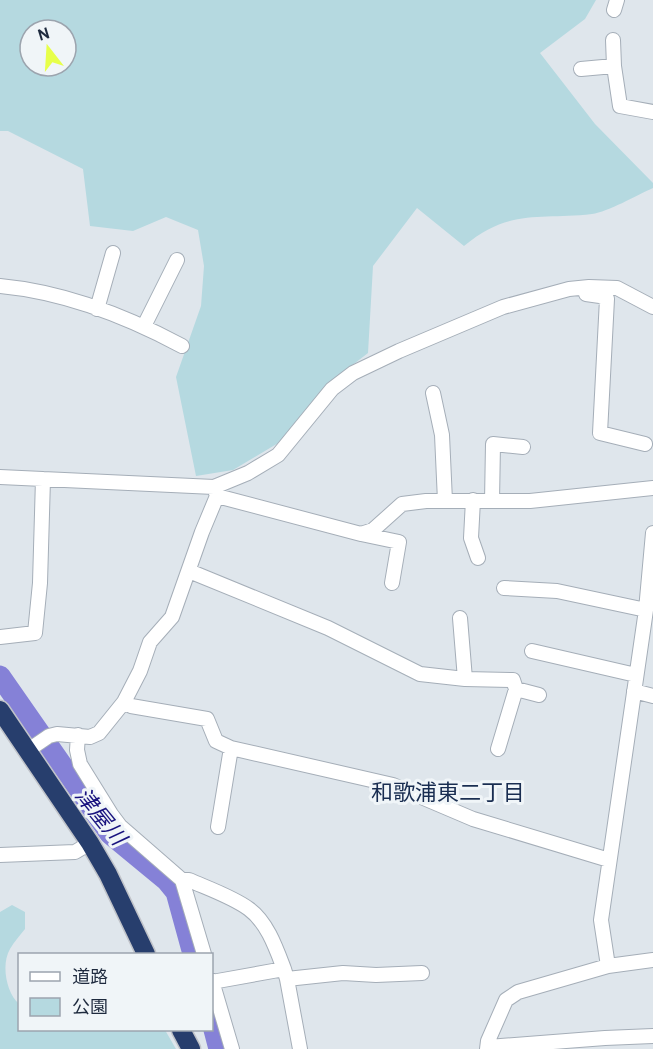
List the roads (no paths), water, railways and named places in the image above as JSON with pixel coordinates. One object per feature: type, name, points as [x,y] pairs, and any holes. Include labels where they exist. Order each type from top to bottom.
[{"type":"highway","points":[[2,718],[38,743],[108,874],[146,953]]},
{"type":"highway","points":[[182,1031],[191,1049]]},
{"type":"street","points":[[613,40],[620,106],[653,112]]},
{"type":"street","points":[[581,69],[614,66]]},
{"type":"street","points":[[97,309],[113,253]]},
{"type":"street","points":[[144,326],[177,260]]},
{"type":"street","points":[[0,286],[60,296],[144,326],[182,346]]},
{"type":"street","points":[[38,743],[57,734],[90,736],[99,733],[124,702],[140,670],[150,642],[172,617],[216,491],[278,455],[332,389],[353,373],[503,307],[569,289],[617,288],[653,307]]},
{"type":"street","points":[[569,289],[607,299],[600,433],[645,444]]},
{"type":"street","points":[[434,393],[442,435],[446,501]]},
{"type":"street","points":[[492,501],[493,444],[523,447]]},
{"type":"street","points":[[0,477],[216,491],[361,534],[399,542],[392,583]]},
{"type":"street","points":[[0,638],[35,633],[40,583],[43,479]]},
{"type":"street","points":[[361,534],[373,530],[402,504],[426,501],[530,501],[653,488]]},
{"type":"street","points":[[473,500],[471,538],[478,558]]},
{"type":"street","points":[[608,966],[601,920],[636,675],[647,650],[646,610],[653,533]]},
{"type":"street","points":[[189,571],[328,628],[420,674],[465,679],[513,680],[516,689],[498,748]]},
{"type":"street","points":[[504,588],[557,591],[646,610]]},
{"type":"street","points":[[460,618],[465,679]]},
{"type":"street","points":[[532,651],[636,675]]},
{"type":"street","points":[[516,689],[539,695]]},
{"type":"street","points":[[634,692],[653,696]]},
{"type":"street","points":[[124,702],[131,706],[207,719],[216,741],[231,748],[393,785],[473,819],[609,860]]},
{"type":"street","points":[[78,735],[77,750],[80,765],[111,814],[120,826],[182,880],[204,953]]},
{"type":"street","points":[[218,827],[231,748]]},
{"type":"street","points":[[0,855],[75,852],[90,843]]},
{"type":"street","points":[[182,880],[189,880],[248,908],[257,916],[273,942],[286,974],[300,1049]]},
{"type":"street","points":[[653,960],[608,966],[518,992],[506,1000],[488,1041],[488,1048],[653,1036]]},
{"type":"street","points":[[213,981],[286,974],[422,973]]},
{"type":"street","points":[[213,984],[232,1049]]},
{"type":"waterway","name":"津屋川","points":[[0,676],[110,834],[167,881],[176,892],[193,953]]},
{"type":"waterway","name":"津屋川","points":[[213,1026],[219,1049]]},
{"type":"district","name":"和歌浦東二丁目","points":[[448,792]]}]
